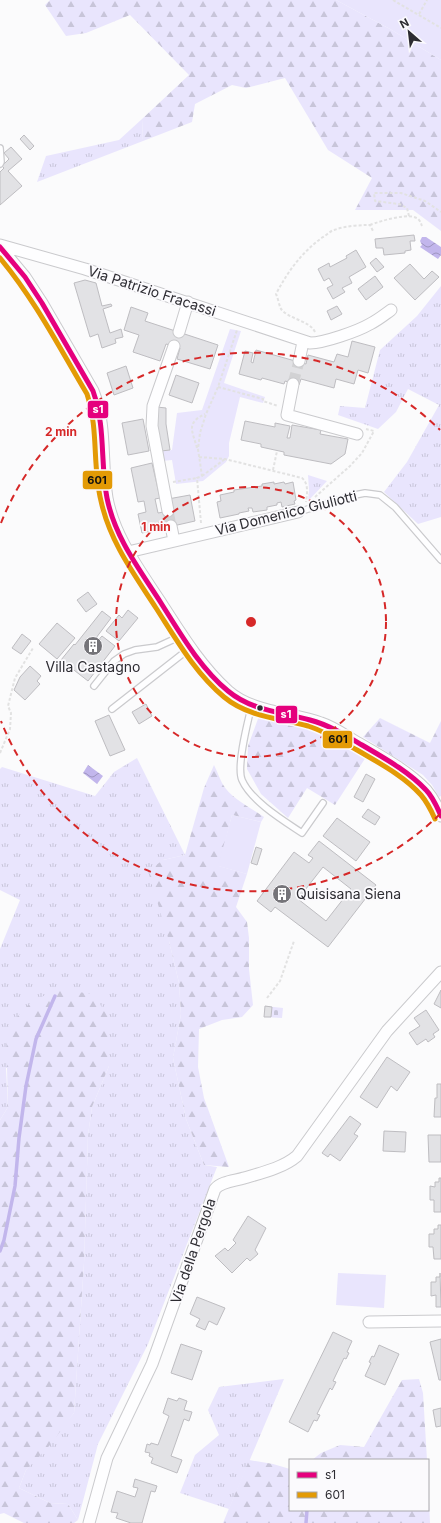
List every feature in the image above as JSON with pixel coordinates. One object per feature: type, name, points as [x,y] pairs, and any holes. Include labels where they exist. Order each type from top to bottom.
[{"type":"street","name":"Via Patrizio Fracassi","points":[[0,246],[85,270],[188,302],[310,344],[370,325],[391,310]]},
{"type":"street","points":[[0,246],[25,277],[42,302],[93,391],[98,402],[101,420],[107,499],[114,522],[128,552],[190,648],[226,690],[241,700],[321,723],[365,747],[406,773],[430,794],[441,816]]},
{"type":"street","points":[[179,332],[188,302]]},
{"type":"street","points":[[299,361],[303,342]]},
{"type":"street","points":[[168,511],[152,431],[151,414],[174,346]]},
{"type":"street","points":[[293,384],[287,415],[358,430]]},
{"type":"street","name":"Via Domenico Giuliotti","points":[[128,552],[301,510]]},
{"type":"street","points":[[171,526],[174,541]]},
{"type":"street","name":"Via della Pergola","points":[[89,1523],[107,1458],[152,1364],[215,1189],[221,1184],[286,1164],[297,1156],[383,1037],[441,972]]},
{"type":"street","points":[[369,1322],[441,1321]]},
{"type":"lane","points":[[0,148],[0,164]]},
{"type":"lane","name":"Via Domenico Giuliotti","points":[[301,510],[365,493],[380,495],[395,507],[441,560]]},
{"type":"lane","points":[[94,686],[114,661],[124,654],[135,650],[157,647],[181,636]]},
{"type":"lane","points":[[112,709],[190,648]]},
{"type":"lane","points":[[252,704],[242,752],[242,780],[247,788],[271,812],[302,833],[323,803]]},
{"type":"path","points":[[393,0],[441,28]]},
{"type":"path","points":[[419,15],[428,0]]},
{"type":"path","points":[[409,216],[407,208],[399,204],[375,201],[374,193],[402,193],[425,201],[441,212]]},
{"type":"path","points":[[319,342],[317,334],[313,328],[292,318],[281,309],[276,294],[301,255],[333,230],[357,225],[370,225],[409,216],[414,216],[419,220],[422,226]]},
{"type":"path","points":[[370,225],[373,231]]},
{"type":"path","points":[[198,449],[200,433],[206,414],[218,387],[240,321]]},
{"type":"path","points":[[218,387],[263,399],[263,401],[277,406]]},
{"type":"path","points":[[202,476],[198,449],[192,425],[194,421],[206,414]]},
{"type":"path","points":[[301,510],[350,466],[362,453],[374,431],[358,430]]},
{"type":"path","points":[[272,470],[277,451]]},
{"type":"path","points":[[199,457],[225,459],[304,479],[307,487],[306,500],[301,510]]},
{"type":"path","points":[[175,482],[202,476],[225,459]]},
{"type":"path","points":[[197,478],[202,534]]},
{"type":"path","points":[[0,753],[10,729],[10,713],[8,706],[15,678],[33,648]]},
{"type":"path","points":[[267,998],[280,981],[294,941]]},
{"type":"green space","points":[[50,0],[336,0],[390,29],[441,60],[441,231],[413,210],[355,210],[372,178],[328,150],[285,78],[246,88],[232,85],[195,104],[192,122],[143,141],[142,119],[189,75],[130,15],[86,33],[66,36],[45,5]]},
{"type":"green space","points":[[336,0],[441,0],[441,60],[390,29]]},
{"type":"green space","points":[[142,119],[143,141],[37,182],[46,156],[119,140]]},
{"type":"green space","points":[[441,286],[441,517],[418,524],[384,492],[407,462],[439,405],[408,389],[396,412],[378,429],[338,415],[340,406],[365,408],[380,350],[417,316]]},
{"type":"green space","points":[[230,329],[241,331],[224,383],[265,397],[263,403],[240,397],[229,443],[229,456],[226,462],[203,481],[176,484],[172,460],[162,461],[161,451],[172,450],[177,413],[202,410]]},
{"type":"green space","points":[[308,475],[327,481],[308,501],[309,490]]},
{"type":"green space","points":[[259,716],[307,728],[333,737],[366,757],[335,805],[307,788],[288,818],[261,794],[247,769],[248,746]]},
{"type":"green space","points":[[380,718],[430,743],[441,721],[441,796],[439,797],[432,785],[423,775],[363,737]]},
{"type":"green space","points":[[137,758],[185,855],[163,860],[169,941],[179,983],[181,1014],[173,1058],[186,1119],[204,1165],[217,1167],[148,1344],[98,1444],[78,1520],[68,1504],[50,1503],[19,1488],[26,1470],[74,1413],[84,1263],[88,1135],[92,1107],[109,1066],[6,1068],[8,1107],[0,1120],[0,949],[20,900],[0,890],[0,769],[2,767],[95,796],[114,772]]},
{"type":"green space","points":[[214,765],[222,783],[230,794],[264,817],[261,822],[232,815],[219,866],[247,874],[236,907],[247,922],[249,938],[249,969],[253,1005],[242,1017],[222,1020],[199,1029],[198,1067],[204,1098],[229,1167],[204,1165],[186,1119],[173,1058],[181,1014],[179,983],[169,941],[148,871],[163,860],[185,855],[204,788]]},
{"type":"green space","points":[[232,815],[261,822],[247,874],[218,866]]},
{"type":"green space","points":[[56,989],[93,994],[109,1018],[109,1066],[92,1107],[88,1135],[84,1263],[74,1413],[50,1445],[26,1470],[19,1488],[50,1503],[68,1504],[78,1520],[74,1523],[24,1523],[4,1513],[0,1514],[0,1120],[8,1107],[6,1029],[29,1004]]},
{"type":"green space","points":[[265,1006],[283,1008],[282,1018],[264,1017]]},
{"type":"green space","points":[[338,1273],[386,1275],[384,1308],[336,1305]]},
{"type":"green space","points":[[284,1379],[229,1509],[180,1493],[195,1455],[219,1435],[208,1410],[219,1387]]},
{"type":"green space","points":[[419,1379],[423,1393],[427,1459],[313,1459],[321,1453],[340,1445],[364,1447],[402,1380]]},
{"type":"green space","points":[[249,1460],[289,1469],[289,1511],[429,1511],[429,1501],[430,1523],[223,1523]]},
{"type":"water","points":[[422,237],[426,237],[441,247],[441,255],[438,259],[420,247],[422,245],[420,241]]},
{"type":"water","points":[[88,765],[103,776],[97,784],[83,773]]},
{"type":"building","points":[[24,135],[34,146],[30,150],[20,139]]},
{"type":"building","points":[[11,147],[22,159],[8,171],[22,186],[0,205],[0,172],[4,168],[2,166],[9,159],[4,153]]},
{"type":"building","points":[[414,235],[415,241],[410,241],[411,250],[405,251],[405,253],[384,255],[383,248],[376,248],[375,239]]},
{"type":"building","points":[[356,250],[366,267],[349,277],[352,283],[342,288],[345,292],[333,299],[327,288],[333,285],[329,278],[324,281],[318,269],[329,263],[330,267],[347,258],[346,256]]},
{"type":"building","points":[[376,258],[384,267],[377,272],[370,263]]},
{"type":"building","points":[[410,264],[424,279],[432,271],[439,277],[415,300],[394,278]]},
{"type":"building","points":[[375,276],[383,287],[366,300],[358,289]]},
{"type":"building","points":[[85,280],[96,283],[102,306],[111,304],[112,306],[103,309],[110,333],[121,329],[123,337],[115,339],[116,343],[102,348],[98,334],[90,337],[74,283]]},
{"type":"building","points":[[337,306],[342,314],[331,320],[327,311]]},
{"type":"building","points":[[131,307],[148,313],[145,321],[218,345],[210,369],[177,359],[180,348],[166,344],[160,361],[133,352],[139,335],[124,330]]},
{"type":"building","points":[[352,341],[375,347],[368,373],[358,370],[354,384],[336,379],[334,388],[301,379],[299,385],[285,381],[284,384],[239,374],[245,351],[253,353],[251,362],[253,363],[256,350],[306,364],[308,355],[334,362],[337,354],[348,357]]},
{"type":"building","points":[[126,366],[133,388],[114,395],[107,373]]},
{"type":"building","points":[[176,375],[199,383],[192,403],[169,395]]},
{"type":"building","points":[[157,407],[166,408],[166,424],[170,450],[161,451],[157,425]]},
{"type":"building","points":[[143,419],[149,451],[128,455],[122,423]]},
{"type":"building","points":[[245,421],[275,427],[275,423],[290,426],[287,438],[290,438],[292,425],[321,430],[320,434],[348,439],[345,454],[331,464],[284,455],[284,452],[261,447],[261,444],[241,440]]},
{"type":"building","points":[[152,463],[160,498],[155,499],[158,513],[170,511],[168,499],[190,495],[195,521],[142,533],[138,514],[146,512],[144,501],[138,502],[131,468]]},
{"type":"building","points":[[274,482],[274,484],[284,482],[285,484],[293,482],[296,500],[294,501],[295,504],[282,507],[281,502],[277,503],[277,505],[267,507],[267,510],[253,512],[252,508],[248,508],[249,511],[220,518],[217,502],[221,501],[220,495],[234,492],[234,490],[262,486],[262,484]]},
{"type":"building","points":[[88,592],[97,604],[86,612],[77,600]]},
{"type":"building","points":[[128,610],[138,618],[119,641],[106,631],[119,615],[122,618]]},
{"type":"building","name":"Villa Castagno","points":[[102,611],[111,618],[93,642],[95,644],[102,636],[115,646],[88,681],[61,660]]},
{"type":"building","points":[[57,623],[75,638],[57,659],[39,644]]},
{"type":"building","points":[[22,634],[31,641],[21,654],[12,648]]},
{"type":"building","points":[[30,666],[41,676],[37,681],[40,684],[25,700],[14,690],[20,677]]},
{"type":"building","points":[[146,704],[152,716],[139,724],[132,712]]},
{"type":"building","points":[[109,715],[125,750],[110,756],[95,721]]},
{"type":"building","points":[[366,774],[375,779],[363,802],[354,797]]},
{"type":"building","points":[[368,809],[380,817],[375,825],[362,817]]},
{"type":"building","points":[[337,818],[370,842],[356,861],[323,836]]},
{"type":"building","name":"Quisisana Siena","points":[[319,841],[376,885],[328,947],[275,907],[271,912],[257,901],[294,852],[309,863],[313,858],[308,855]],"holes":[[[323,867],[351,889],[326,921],[298,899]]]},
{"type":"building","points":[[256,847],[262,849],[257,865],[251,863]]},
{"type":"building","points":[[441,990],[441,1008],[434,1004]]},
{"type":"building","points":[[265,1006],[272,1007],[271,1017],[264,1017]]},
{"type":"building","points":[[426,1010],[439,1030],[433,1034],[435,1037],[428,1042],[426,1039],[417,1045],[409,1033],[420,1026],[414,1018]]},
{"type":"building","points":[[387,1057],[410,1072],[397,1091],[391,1086],[377,1108],[360,1097]]},
{"type":"building","points":[[437,1084],[441,1084],[441,1117],[434,1117],[435,1098],[437,1098]]},
{"type":"building","points":[[350,1116],[361,1124],[354,1134],[358,1136],[340,1161],[330,1154],[328,1157],[322,1153]]},
{"type":"building","points":[[384,1131],[406,1132],[405,1152],[383,1151]]},
{"type":"building","points":[[428,1135],[441,1135],[441,1162],[429,1162]]},
{"type":"building","points":[[439,1178],[441,1178],[441,1212],[434,1212],[434,1200],[430,1200],[430,1186],[435,1187],[435,1182],[439,1182]]},
{"type":"building","points":[[248,1216],[266,1228],[255,1250],[258,1254],[250,1261],[247,1258],[232,1273],[215,1256],[225,1248],[228,1251],[236,1243],[233,1240]]},
{"type":"building","points":[[438,1225],[441,1225],[441,1259],[434,1259],[433,1247],[429,1247],[429,1234],[434,1234],[434,1229],[438,1229]]},
{"type":"building","points":[[440,1273],[441,1307],[436,1307],[436,1295],[431,1296],[431,1282],[436,1282],[436,1277],[440,1277]]},
{"type":"building","points":[[197,1297],[225,1308],[217,1325],[209,1321],[205,1330],[196,1326],[200,1319],[190,1314]]},
{"type":"building","points":[[333,1332],[352,1341],[347,1352],[349,1353],[346,1359],[344,1358],[333,1381],[336,1382],[332,1390],[330,1388],[317,1414],[320,1415],[317,1421],[314,1420],[308,1432],[289,1422]]},
{"type":"building","points":[[441,1339],[441,1380],[439,1380],[430,1342]]},
{"type":"building","points":[[181,1344],[202,1351],[192,1380],[171,1373]]},
{"type":"building","points":[[379,1345],[399,1354],[385,1385],[365,1376],[371,1363],[369,1362],[372,1356],[374,1357]]},
{"type":"building","points":[[168,1398],[177,1401],[179,1398],[187,1401],[184,1410],[192,1412],[189,1421],[184,1419],[171,1456],[182,1460],[177,1473],[151,1463],[153,1458],[149,1456],[150,1453],[145,1452],[147,1444],[150,1445],[151,1443],[158,1445],[169,1416],[163,1413]]},
{"type":"building","points":[[441,1408],[441,1426],[436,1427],[433,1410]]},
{"type":"building","points":[[135,1479],[157,1486],[155,1492],[151,1491],[142,1523],[131,1523],[116,1518],[118,1513],[111,1512],[117,1491],[135,1497],[138,1488],[133,1487]]},
{"type":"waterway","points":[[0,1251],[4,1240],[15,1186],[19,1138],[26,1086],[36,1039],[55,996]]},
{"type":"waterway","points":[[306,1523],[307,1511]]},
{"type":"tunnel","points":[[293,384],[299,361]]},
{"type":"tunnel","points":[[168,511],[171,526]]},
{"type":"transit line","name":"s1","points":[[0,247],[25,277],[42,303],[93,391],[100,418],[107,498],[116,527],[137,566],[183,638],[208,672],[228,691],[247,703],[330,727],[396,765],[419,783],[428,793],[435,802],[441,816]]},
{"type":"transit line","name":"601","points":[[0,258],[36,307],[87,394],[93,421],[98,488],[110,530],[131,570],[195,666],[214,688],[233,704],[253,713],[308,726],[321,731],[391,770],[421,795],[429,806],[435,819]]},
{"type":"place","name":"Villa Castagno","points":[[93,646]]},
{"type":"place","name":"Quisisana Siena","points":[[282,894]]}]
